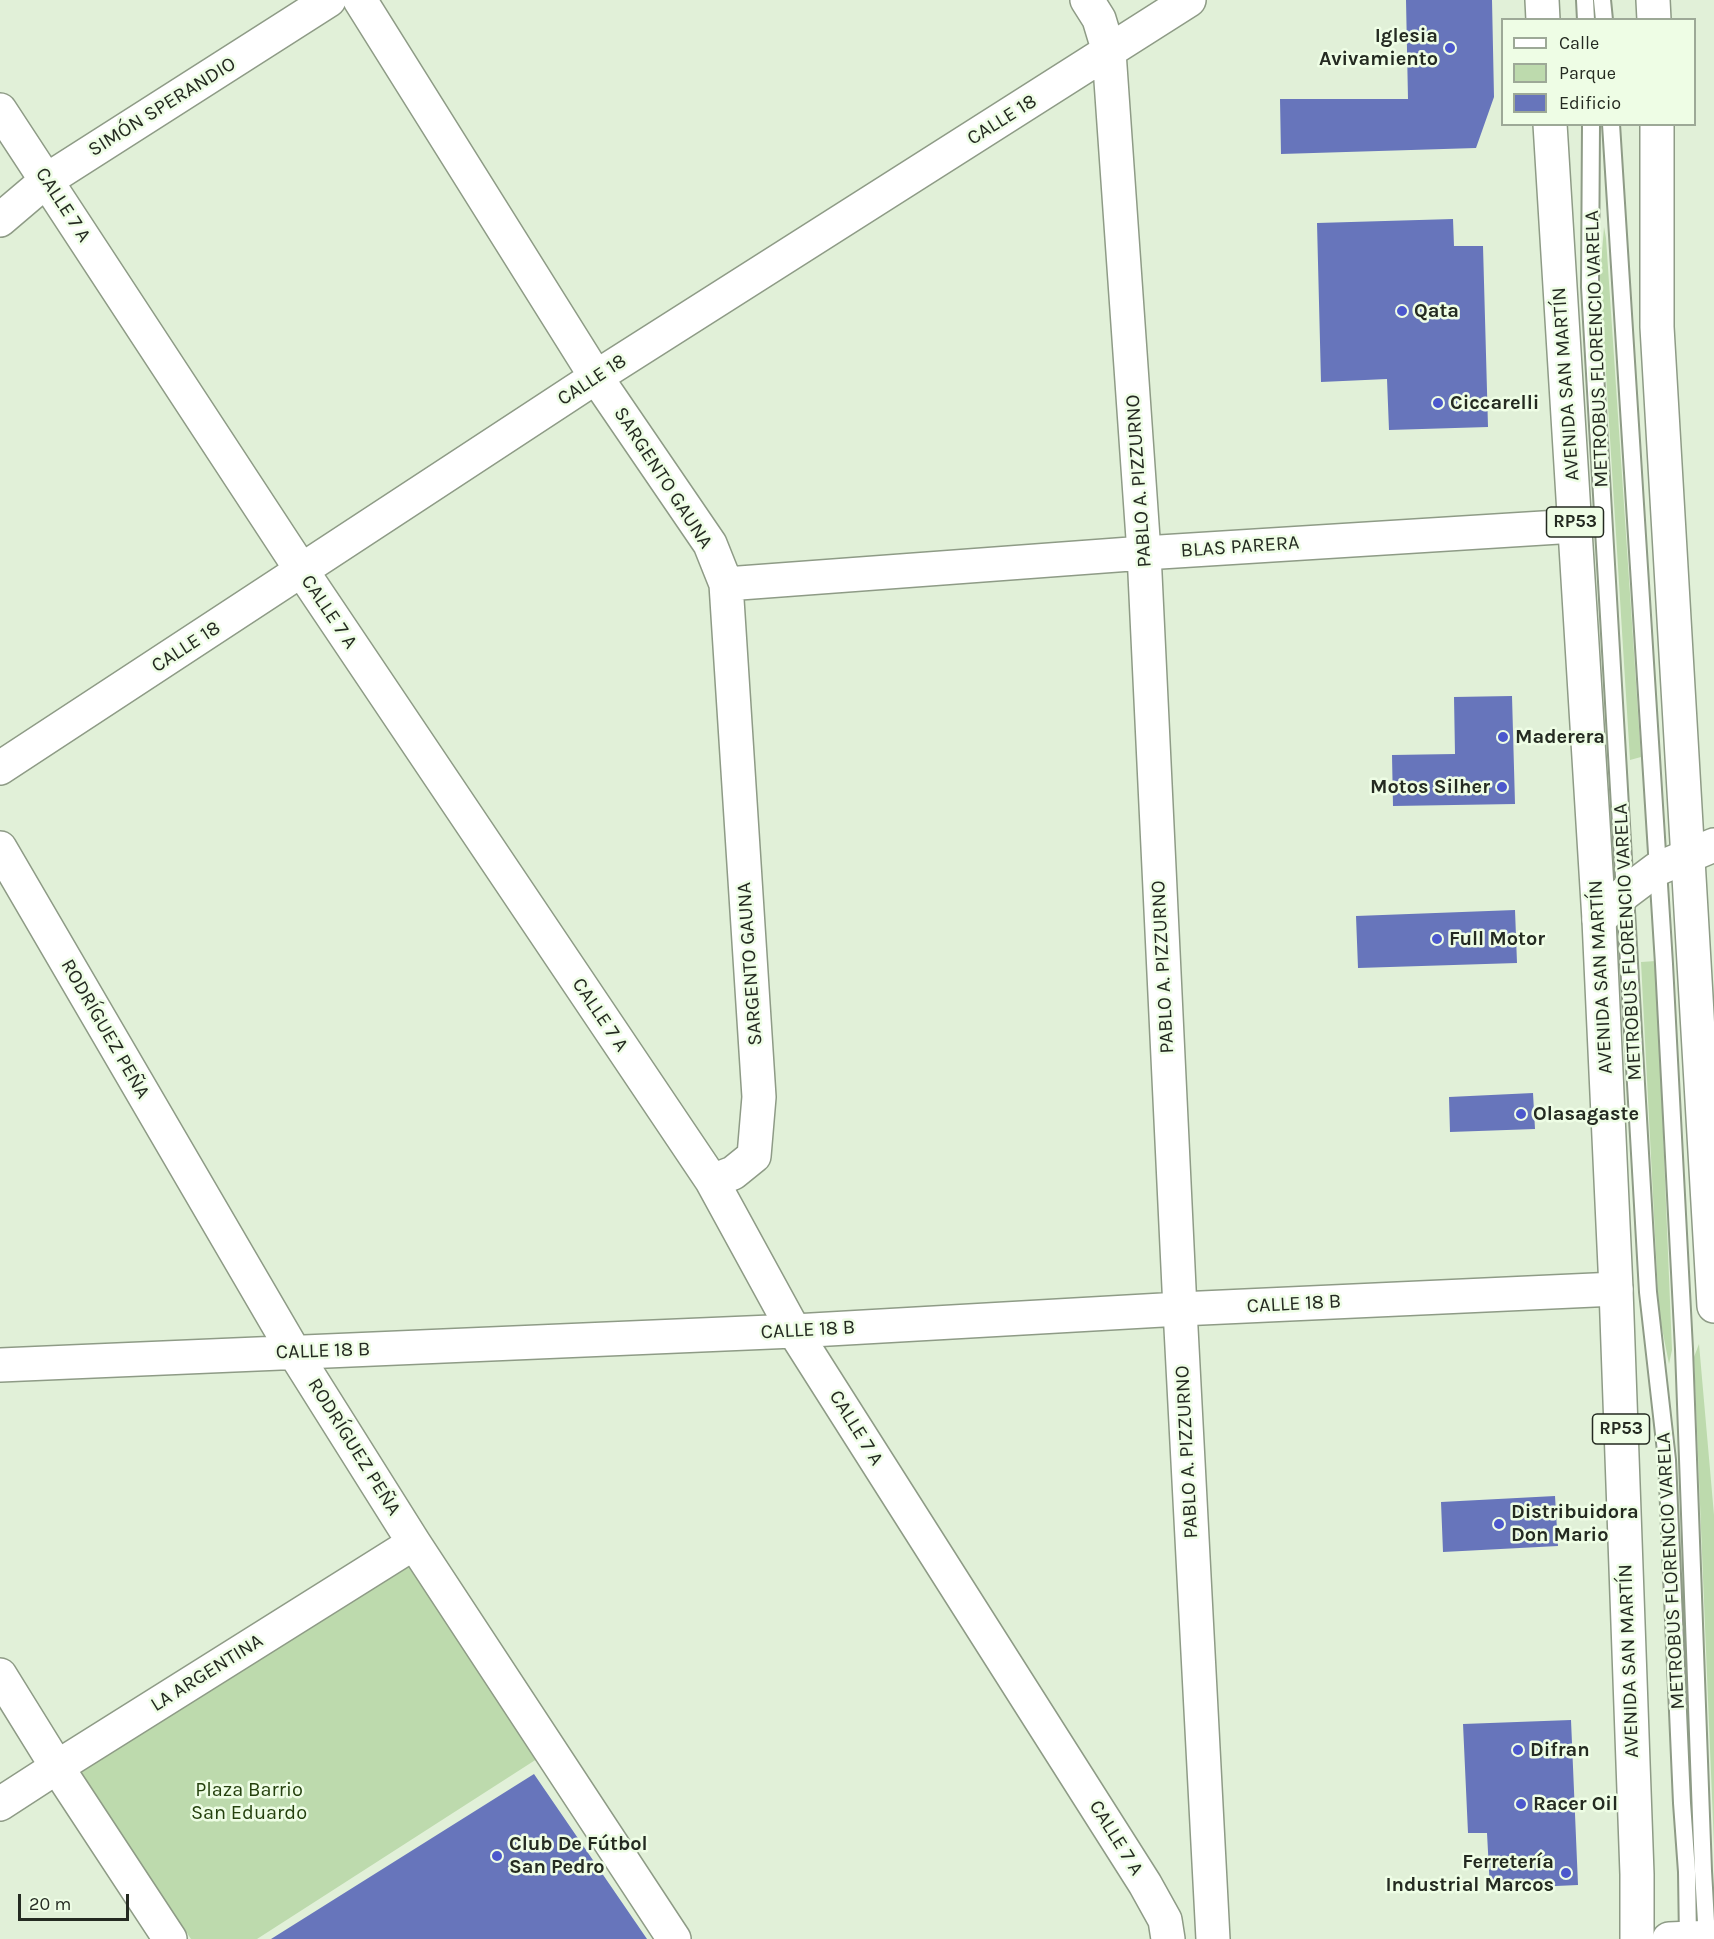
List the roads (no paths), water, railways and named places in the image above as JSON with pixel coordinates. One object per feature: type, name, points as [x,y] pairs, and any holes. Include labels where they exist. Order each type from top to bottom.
[{"type":"street","name":"SIMÓN SPERANDIO","points":[[0,220],[47,180],[329,0]]},
{"type":"street","name":"SARGENTO GAUNA","points":[[360,0],[596,377],[710,544],[726,584],[759,1097],[754,1156],[733,1173],[712,1181]]},
{"type":"street","name":"PABLO A. PIZZURNO","points":[[1087,0],[1099,19],[1110,52],[1144,553],[1213,1939]]},
{"type":"street","name":"CALLE 18","points":[[0,768],[596,377],[1189,0]]},
{"type":"street","points":[[1542,0],[1543,18]]},
{"type":"street","points":[[1653,0],[1654,18]]},
{"type":"street","name":"CALLE 7 A","points":[[0,110],[302,571],[712,1181],[794,1331],[1145,1884],[1165,1920],[1168,1939]]},
{"type":"street","name":"AVENIDA SAN MARTÍN","points":[[1550,126],[1599,920],[1616,1288],[1637,1874],[1637,1939]]},
{"type":"street","points":[[1657,126],[1657,327],[1700,850],[1714,1306]]},
{"type":"street","name":"BLAS PARERA","points":[[726,584],[1144,553],[1575,526]]},
{"type":"street","name":"RODRÍGUEZ PEÑA","points":[[0,848],[294,1352],[414,1542],[674,1939]]},
{"type":"street","points":[[1599,920],[1625,893],[1657,869],[1700,850]]},
{"type":"street","name":"CALLE 18 B","points":[[0,1365],[794,1331],[1180,1309],[1616,1288]]},
{"type":"street","name":"LA ARGENTINA","points":[[0,1804],[414,1542]]},
{"type":"street","points":[[0,1675],[57,1767],[170,1939]]},
{"type":"lane","points":[[1585,0],[1586,18]]},
{"type":"lane","points":[[1602,0],[1604,18]]},
{"type":"lane","name":"METROBUS FLORENCIO VARELA","points":[[1591,126],[1590,287],[1648,1292],[1667,1460],[1682,1791],[1687,1872],[1696,1938]]},
{"type":"lane","name":"METROBUS FLORENCIO VARELA","points":[[1611,126],[1664,964],[1684,1349],[1703,1871],[1696,1938]]},
{"type":"place","name":"Iglesia Avivamiento","points":[[1450,48]]},
{"type":"place","name":"Qata","points":[[1402,311]]},
{"type":"place","name":"Ciccarelli","points":[[1438,403]]},
{"type":"place","name":"Maderera","points":[[1503,737]]},
{"type":"place","name":"Motos Silher","points":[[1502,787]]},
{"type":"place","name":"Full Motor","points":[[1437,939]]},
{"type":"place","name":"Olasagaste","points":[[1521,1114]]},
{"type":"place","name":"Distribuidora Don Mario","points":[[1499,1524]]},
{"type":"place","name":"Difran","points":[[1518,1750]]},
{"type":"place","name":"Racer Oil","points":[[1521,1804]]},
{"type":"place","name":"Club De Fútbol San Pedro","points":[[497,1856]]},
{"type":"place","name":"Ferretería Industrial Marcos","points":[[1566,1873]]},
{"type":"park label","name":"Plaza Barrio San Eduardo","points":[[249,1802]]}]
